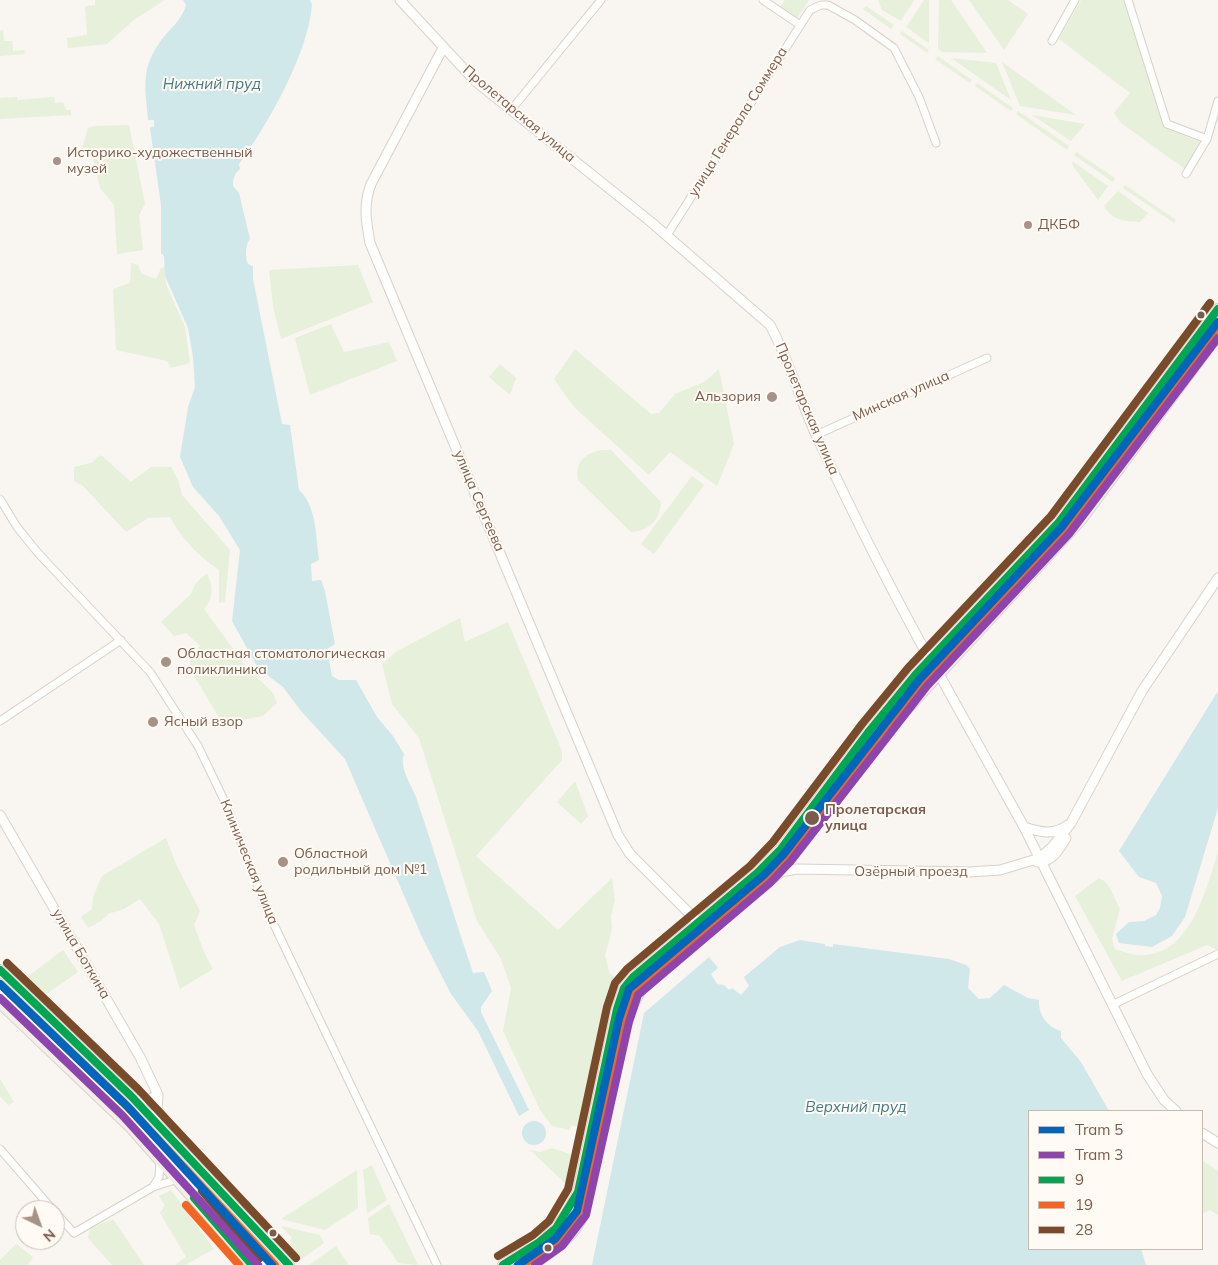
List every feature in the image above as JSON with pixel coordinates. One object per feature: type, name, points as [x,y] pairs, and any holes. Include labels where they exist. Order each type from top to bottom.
[{"type":"main road","name":"Пролетарская улица","points":[[400,0],[475,81],[667,235],[770,325],[779,342],[816,435],[872,551],[929,658],[1024,827],[1114,1004],[1147,1074],[1164,1100],[1175,1110]]},
{"type":"main road","name":"улица Сергеева","points":[[443,48],[371,184],[365,201],[365,218],[370,243],[618,834],[630,854],[707,932]]},
{"type":"main road","points":[[503,1265],[552,1232],[568,1214],[578,1192],[621,996],[634,977],[697,921],[758,873],[781,850],[870,730],[929,658],[1059,522],[1218,309]]},
{"type":"main road","points":[[532,1265],[569,1238],[584,1213],[625,1021],[635,998],[648,983],[780,872],[898,719],[938,674],[1012,598],[1081,520],[1218,335]]},
{"type":"main road","points":[[1041,860],[1071,823],[1133,706],[1176,638],[1218,578]]},
{"type":"main road","points":[[999,585],[1012,598]]},
{"type":"main road","name":"улица Боткина","points":[[0,815],[140,1057],[158,1094]]},
{"type":"main road","points":[[1024,827],[1048,833],[1059,831],[1071,823]]},
{"type":"main road","name":"Озёрный проезд","points":[[780,872],[797,869],[970,872],[1000,870],[1041,860]]},
{"type":"main road","points":[[0,970],[156,1121],[289,1265]]},
{"type":"main road","points":[[0,1003],[99,1096],[158,1157],[252,1265]]},
{"type":"main road","points":[[134,1099],[148,1100],[158,1094]]},
{"type":"main road","points":[[156,1121],[158,1094]]},
{"type":"main road","points":[[1203,1134],[1218,1143]]},
{"type":"street","points":[[511,110],[601,0]]},
{"type":"street","points":[[763,0],[800,25]]},
{"type":"street","points":[[1052,41],[1075,0]]},
{"type":"street","points":[[1128,0],[1167,124],[1207,139]]},
{"type":"street","name":"улица Генерала Соммера","points":[[667,235],[800,25],[810,10],[820,5],[828,5],[880,37],[894,48],[919,97],[936,143]]},
{"type":"street","points":[[1186,174],[1207,139],[1218,101]]},
{"type":"street","name":"Минская улица","points":[[816,435],[987,358]]},
{"type":"street","name":"Клиническая улица","points":[[0,499],[17,527],[38,553],[150,672],[206,762],[226,804],[266,908],[437,1265]]},
{"type":"street","points":[[0,721],[121,640]]},
{"type":"street","points":[[1114,1004],[1218,954]]},
{"type":"street","points":[[0,1149],[44,1200]]},
{"type":"street","points":[[153,1187],[160,1177],[162,1166],[158,1157]]},
{"type":"street","points":[[65,1223],[74,1233],[153,1187],[178,1179]]},
{"type":"green space","points":[[95,0],[165,0],[135,19],[107,44],[68,48],[67,38],[87,35],[85,6],[95,5]]},
{"type":"green space","points":[[785,0],[809,0],[797,18],[780,7]]},
{"type":"green space","points":[[878,0],[914,0],[901,21],[882,10]]},
{"type":"green space","points":[[924,0],[929,0],[929,43],[906,27]]},
{"type":"green space","points":[[939,0],[951,0],[987,53],[942,52],[938,48]]},
{"type":"green space","points":[[969,0],[1008,0],[1028,14],[1004,50]]},
{"type":"green space","points":[[1081,0],[1127,0],[1166,128],[1200,142],[1185,169],[1121,123],[1114,113],[1130,93],[1059,39]]},
{"type":"green space","points":[[866,6],[894,25],[891,29],[863,9]]},
{"type":"green space","points":[[3,30],[4,41],[12,41],[13,51],[24,50],[25,54],[0,56],[0,31]]},
{"type":"green space","points":[[902,31],[929,50],[927,53],[900,34]]},
{"type":"green space","points":[[938,56],[972,80],[970,83],[935,59]]},
{"type":"green space","points":[[951,58],[996,63],[1011,100]]},
{"type":"green space","points":[[1002,62],[1076,115],[1020,106]]},
{"type":"green space","points":[[977,83],[1013,108],[1011,111],[975,86]]},
{"type":"green space","points":[[17,97],[17,100],[54,97],[55,103],[63,102],[66,110],[71,110],[71,115],[0,119],[0,98]]},
{"type":"green space","points":[[1018,111],[1069,146],[1067,150],[1016,114]]},
{"type":"green space","points":[[1032,115],[1085,124],[1071,141]]},
{"type":"green space","points":[[129,125],[145,204],[139,215],[143,250],[117,254],[114,205],[100,188],[93,158],[81,151],[88,128],[94,126]]},
{"type":"green space","points":[[1076,152],[1115,178],[1113,182],[1074,155]]},
{"type":"green space","points":[[1072,161],[1108,186],[1098,200],[1073,166]]},
{"type":"green space","points":[[1125,185],[1176,220],[1174,223],[1123,188]]},
{"type":"green space","points":[[1118,191],[1148,213],[1140,222],[1119,219],[1107,211],[1104,206]]},
{"type":"green space","points":[[131,263],[138,265],[142,274],[156,279],[161,268],[165,267],[166,284],[185,327],[190,363],[171,368],[167,361],[116,350],[113,289],[130,283]]},
{"type":"green space","points":[[358,265],[373,302],[281,339],[273,306],[269,270]]},
{"type":"green space","points":[[331,324],[344,352],[389,342],[397,361],[310,395],[295,338]]},
{"type":"green space","points":[[575,349],[651,414],[659,413],[675,394],[704,382],[719,369],[734,444],[717,486],[670,452],[649,475],[574,407],[554,379]]},
{"type":"green space","points":[[500,364],[516,378],[510,395],[489,377]]},
{"type":"green space","points":[[611,450],[661,502],[656,519],[648,527],[631,532],[578,480],[578,468],[583,459],[591,453]]},
{"type":"green space","points":[[101,455],[131,482],[151,467],[171,467],[179,482],[182,495],[230,550],[225,602],[219,603],[219,570],[191,546],[170,517],[148,518],[126,532],[83,486],[74,481],[74,467],[91,463]]},
{"type":"green space","points":[[692,476],[704,485],[654,554],[641,544]]},
{"type":"green space","points":[[207,573],[212,592],[210,600],[204,609],[244,664],[273,693],[277,703],[263,716],[223,724],[190,669],[190,655],[200,646],[186,633],[174,636],[161,622],[191,594],[195,584]]},
{"type":"green space","points":[[460,618],[465,642],[508,622],[562,751],[562,760],[476,856],[558,930],[612,878],[615,900],[611,916],[612,930],[605,955],[609,972],[614,977],[586,1106],[579,1127],[571,1125],[569,1130],[552,1126],[540,1110],[503,1031],[511,988],[501,959],[477,921],[419,738],[392,704],[382,664],[397,651]]},
{"type":"green space","points":[[575,781],[588,816],[581,824],[557,802]]},
{"type":"green space","points":[[166,838],[176,864],[200,911],[194,925],[204,952],[213,969],[180,989],[159,924],[140,899],[124,909],[108,914],[101,921],[88,928],[81,917],[92,909],[93,897],[102,876]]},
{"type":"green space","points":[[1218,853],[1218,950],[1207,945],[1122,981],[1075,896],[1099,878],[1110,887],[1120,909],[1112,939],[1115,949],[1137,955],[1155,953],[1170,946],[1182,935],[1192,920],[1201,903]]},
{"type":"green space","points":[[63,950],[78,972],[48,993],[41,993],[27,977]]},
{"type":"green space","points":[[0,1079],[14,1102],[8,1105],[0,1096]]},
{"type":"green space","points":[[552,1148],[578,1157],[571,1189],[530,1150],[540,1152]]},
{"type":"green space","points":[[1203,1161],[1218,1171],[1218,1215],[1210,1210],[1203,1214]]},
{"type":"green space","points":[[372,1165],[387,1200],[367,1213],[363,1170]]},
{"type":"green space","points":[[357,1170],[358,1208],[325,1230],[281,1219]]},
{"type":"green space","points":[[171,1190],[214,1249],[185,1265],[175,1265],[186,1257],[160,1213],[165,1205],[159,1196]]},
{"type":"green space","points":[[389,1204],[418,1265],[398,1263],[380,1236],[370,1234],[368,1218]]},
{"type":"green space","points":[[113,1219],[144,1265],[112,1265],[88,1238],[90,1228]]},
{"type":"green space","points":[[281,1226],[320,1235],[324,1243],[299,1261],[290,1241],[292,1238]]},
{"type":"green space","points":[[15,1245],[15,1250],[24,1250],[33,1257],[28,1265],[0,1265],[0,1260]]},
{"type":"green space","points":[[336,1246],[349,1265],[309,1265]]},
{"type":"water","name":"Нижний пруд","points":[[183,0],[310,0],[312,5],[309,24],[295,66],[274,109],[239,164],[240,169],[234,179],[233,186],[239,193],[250,239],[246,248],[246,258],[248,264],[253,266],[253,279],[282,424],[290,425],[299,490],[309,505],[315,523],[319,560],[311,564],[312,581],[321,580],[325,591],[335,644],[327,649],[332,676],[339,680],[356,680],[377,717],[393,736],[404,754],[404,770],[416,797],[473,973],[484,972],[492,991],[481,1007],[481,1012],[529,1110],[519,1116],[478,1031],[451,994],[422,937],[345,759],[301,711],[283,687],[258,668],[232,621],[240,550],[219,516],[193,487],[180,457],[188,407],[195,387],[193,357],[188,328],[165,276],[164,256],[161,253],[161,205],[150,128],[154,126],[154,120],[148,120],[146,73],[152,55],[184,11],[186,5]]},
{"type":"water","points":[[1218,691],[1218,808],[1185,917],[1172,936],[1152,947],[1119,943],[1116,934],[1129,922],[1144,921],[1156,915],[1160,908],[1162,896],[1156,883],[1139,877],[1119,851]]},
{"type":"water","name":"Верхний пруд","points":[[800,940],[825,944],[825,946],[833,947],[833,944],[949,959],[966,965],[970,969],[968,988],[979,999],[990,998],[1004,985],[1028,998],[1039,1000],[1040,1010],[1044,1019],[1061,1031],[1061,1038],[1081,1062],[1108,1110],[1028,1110],[1028,1250],[1141,1250],[1146,1265],[592,1265],[644,1013],[709,957],[718,968],[711,974],[717,984],[724,985],[729,990],[732,988],[741,995],[749,986],[744,977],[780,947]]},
{"type":"water","points":[[534,1121],[543,1124],[546,1133],[543,1142],[534,1145],[525,1142],[522,1133],[525,1124]]},
{"type":"tram line","name":"5","points":[[518,1265],[555,1239],[577,1211],[619,1019],[629,989],[764,875],[783,855],[919,680],[1061,528],[1218,322]]},
{"type":"tram line","name":"3","points":[[535,1265],[562,1246],[586,1215],[629,1022],[638,995],[770,883],[790,862],[927,686],[1069,534],[1218,338]]},
{"type":"tram line","name":"5","points":[[0,984],[129,1108],[272,1265]]},
{"type":"tram line","name":"3","points":[[0,998],[122,1115],[258,1265]]},
{"type":"transit line","name":"28","points":[[498,1256],[533,1235],[549,1221],[568,1189],[607,1007],[615,983],[627,969],[750,866],[773,842],[862,724],[908,668],[1051,516],[1210,303]]},
{"type":"transit line","name":"9","points":[[503,1265],[538,1243],[556,1228],[578,1192],[617,1009],[624,988],[633,977],[757,873],[781,849],[870,730],[916,674],[1059,522],[1218,309]]},
{"type":"transit line","name":"19","points":[[522,1265],[545,1251],[563,1235],[587,1196],[627,1012],[633,993],[640,984],[763,881],[788,856],[878,736],[924,681],[1067,528],[1218,326]]},
{"type":"transit line","name":"28","points":[[7,963],[138,1089],[296,1258]]},
{"type":"transit line","name":"9","points":[[0,970],[131,1096],[289,1265]]},
{"type":"transit line","name":"19","points":[[0,984],[124,1103],[275,1265]]},
{"type":"transit line","name":"28","points":[[202,1191],[260,1258]]},
{"type":"transit line","name":"9","points":[[194,1198],[252,1265]]},
{"type":"transit line","name":"19","points":[[186,1205],[239,1265]]},
{"type":"place","name":"Историко-художественный музей","points":[[57,161]]},
{"type":"place","name":"ДКБФ","points":[[1028,225]]},
{"type":"place","name":"Альзория","points":[[772,397]]},
{"type":"place","name":"Областная стоматологическая поликлиника","points":[[166,662]]},
{"type":"place","name":"Ясный взор","points":[[153,722]]},
{"type":"place","name":"Пролетарская улица","points":[[812,818]]},
{"type":"place","name":"Областной родильный дом №1","points":[[283,862]]}]
